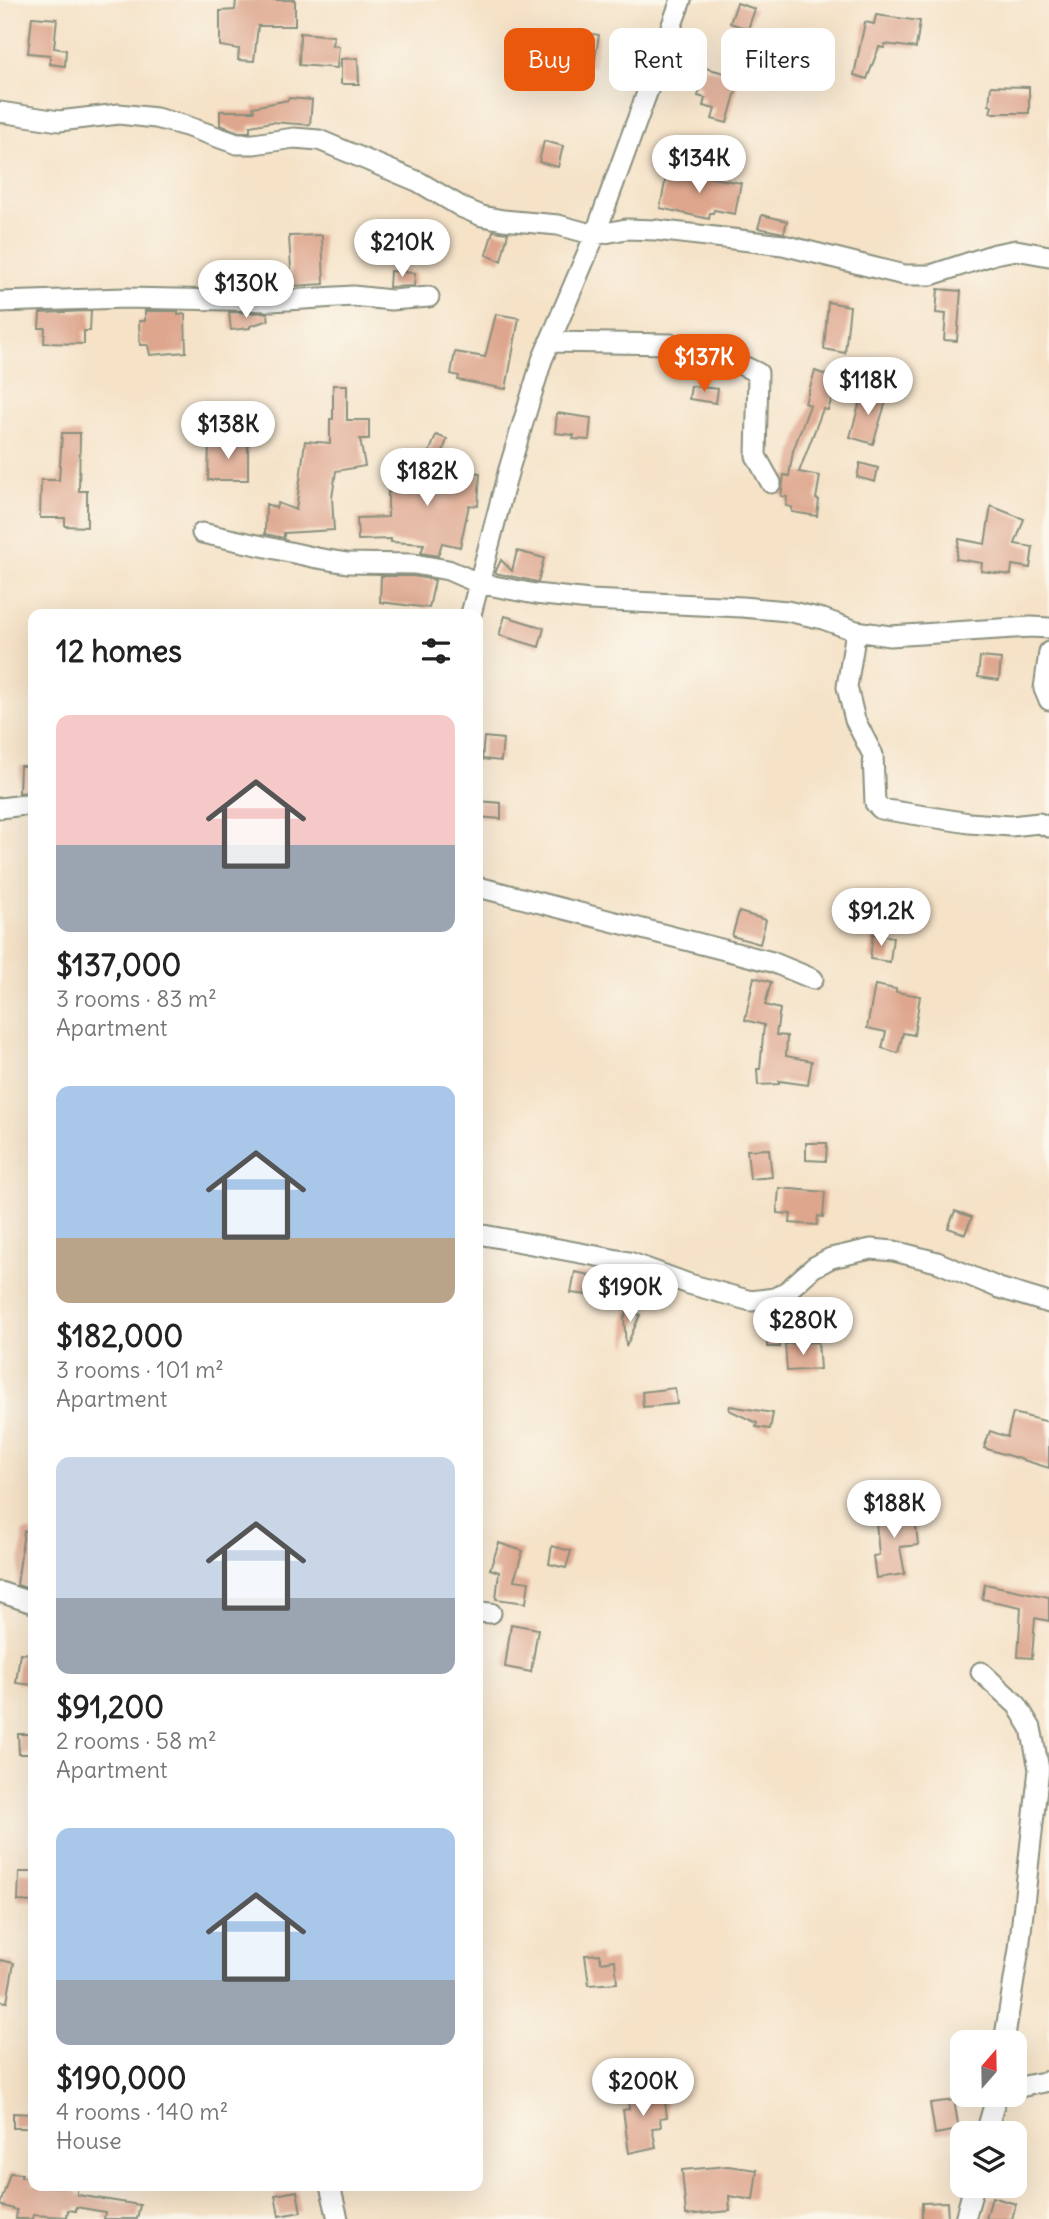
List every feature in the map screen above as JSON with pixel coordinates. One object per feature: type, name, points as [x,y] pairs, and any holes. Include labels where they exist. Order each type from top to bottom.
[{"type":"street","points":[[472,609],[542,359],[595,235],[681,0]]},
{"type":"street","points":[[0,112],[59,121],[119,114],[156,118],[186,125],[237,144],[294,138],[319,140],[419,182],[482,216],[558,225],[595,235],[626,229],[656,230],[783,245],[904,275],[931,275],[1016,250],[1049,256]]},
{"type":"street","points":[[0,302],[125,298],[271,301],[353,296],[391,300],[429,297]]},
{"type":"street","points":[[550,342],[670,344],[733,361],[758,373],[756,456],[771,483]]},
{"type":"street","points":[[202,533],[347,563],[414,564],[448,570],[478,583],[535,594],[590,600],[787,611],[823,619],[856,631],[890,636],[1049,628]]},
{"type":"street","points":[[856,631],[847,687],[855,720],[873,755],[874,803],[881,809],[969,823],[1011,826],[1048,823]]},
{"type":"street","points":[[1049,652],[1044,689],[1049,700]]},
{"type":"street","points":[[0,808],[28,805]]},
{"type":"street","points":[[483,888],[772,962],[813,979]]},
{"type":"street","points":[[483,1235],[629,1262],[689,1284],[751,1301],[775,1298],[814,1267],[831,1258],[871,1249],[894,1251],[937,1262],[999,1287],[1049,1303]]},
{"type":"street","points":[[0,1592],[28,1601]]},
{"type":"street","points":[[981,1672],[1017,1705],[1031,1728],[1039,1769],[1039,1856],[1019,1949],[1006,2030]]},
{"type":"street","points":[[1027,2086],[1049,2081]]},
{"type":"street","points":[[331,2191],[338,2219]]},
{"type":"street","points":[[965,2219],[971,2198]]},
{"type":"building","points":[[236,0],[295,0],[295,26],[258,26],[254,61],[238,60],[239,49],[220,46],[220,11],[235,10]]},
{"type":"building","points":[[737,3],[755,9],[748,28],[730,23]]},
{"type":"building","points":[[876,15],[920,21],[916,48],[885,44],[884,48],[879,47],[867,79],[854,75],[865,22],[874,24]]},
{"type":"building","points":[[32,17],[57,19],[54,48],[66,50],[65,66],[50,64],[50,55],[28,53]]},
{"type":"building","points":[[300,33],[334,36],[332,45],[339,46],[337,68],[299,65]]},
{"type":"building","points":[[595,34],[599,35],[595,61]]},
{"type":"building","points":[[358,58],[359,84],[341,84],[341,59]]},
{"type":"building","points":[[707,68],[721,72],[721,91],[736,91],[727,123],[712,119],[715,109],[703,106],[705,98],[698,96],[700,91],[707,91]]},
{"type":"building","points":[[991,86],[1029,87],[1029,113],[990,113]]},
{"type":"building","points":[[289,98],[312,100],[310,125],[272,122],[250,126],[250,132],[239,132],[220,125],[220,111],[254,111],[253,107]]},
{"type":"building","points":[[544,141],[563,146],[558,167],[539,162]]},
{"type":"building","points":[[667,172],[741,183],[735,214],[714,210],[709,219],[660,208]]},
{"type":"building","points":[[762,215],[787,221],[784,233],[758,228]]},
{"type":"building","points":[[493,231],[508,233],[501,261],[486,255]]},
{"type":"building","points":[[322,235],[324,284],[292,286],[289,236]]},
{"type":"building","points":[[390,271],[415,273],[414,286],[389,287]]},
{"type":"building","points":[[938,289],[961,291],[957,341],[944,340],[946,314],[936,313]]},
{"type":"building","points":[[828,302],[850,306],[845,353],[824,349]]},
{"type":"building","points":[[91,311],[90,331],[84,331],[84,344],[44,343],[45,328],[39,328],[40,313]]},
{"type":"building","points":[[145,311],[178,311],[178,315],[185,314],[186,352],[150,355],[148,345],[140,345],[139,321],[145,321]]},
{"type":"building","points":[[229,312],[267,313],[269,320],[250,328],[231,330]]},
{"type":"building","points":[[496,314],[519,318],[506,389],[458,380],[459,376],[451,374],[455,352],[485,357]]},
{"type":"building","points":[[815,371],[838,379],[828,410],[823,409],[799,472],[820,476],[816,499],[819,500],[817,516],[792,512],[792,507],[786,506],[787,497],[781,496],[784,475],[789,476],[793,451],[810,405],[805,403]]},
{"type":"building","points":[[333,385],[347,385],[347,420],[369,420],[369,439],[360,439],[365,466],[336,471],[332,498],[334,530],[284,533],[284,538],[265,534],[266,504],[276,508],[278,503],[296,510],[305,441],[330,443]]},
{"type":"building","points":[[691,386],[718,389],[716,403],[689,399]]},
{"type":"building","points":[[863,391],[887,398],[873,444],[850,437]]},
{"type":"building","points":[[557,413],[591,418],[589,440],[573,439],[574,435],[555,433]]},
{"type":"building","points":[[62,433],[80,433],[79,491],[87,491],[87,527],[65,526],[65,518],[40,518],[41,480],[59,480]]},
{"type":"building","points":[[436,435],[447,439],[437,470],[480,473],[478,506],[469,505],[460,547],[442,543],[438,556],[421,553],[424,544],[391,542],[391,539],[358,540],[357,518],[388,517],[388,492],[407,492],[407,485],[417,485]]},
{"type":"building","points":[[209,441],[248,441],[248,480],[208,480]]},
{"type":"building","points":[[860,463],[878,468],[875,482],[857,477]]},
{"type":"building","points":[[991,506],[1024,519],[1015,544],[1033,547],[1030,568],[1012,565],[1011,575],[981,571],[982,563],[956,559],[959,539],[985,544]]},
{"type":"building","points":[[517,551],[544,558],[538,582],[495,573],[501,560],[512,571]]},
{"type":"building","points":[[381,576],[413,576],[435,580],[429,608],[380,602]]},
{"type":"building","points":[[505,616],[544,628],[539,647],[499,635]]},
{"type":"building","points":[[980,657],[1001,659],[999,680],[978,677]]},
{"type":"building","points":[[484,737],[503,739],[501,761],[483,759]]},
{"type":"building","points":[[20,766],[28,766],[28,792],[19,793]]},
{"type":"building","points":[[483,801],[501,803],[501,819],[483,817]]},
{"type":"building","points":[[739,912],[766,920],[760,944],[732,936]]},
{"type":"building","points":[[873,934],[893,937],[890,962],[870,959]]},
{"type":"building","points":[[754,977],[771,982],[765,1005],[780,1009],[776,1035],[787,1036],[786,1056],[812,1061],[808,1085],[779,1081],[779,1084],[758,1085],[757,1069],[760,1069],[764,1025],[745,1020]]},
{"type":"building","points":[[875,985],[920,996],[914,1035],[903,1033],[898,1053],[882,1048],[886,1032],[867,1028]]},
{"type":"building","points":[[806,1143],[827,1143],[826,1161],[806,1160]]},
{"type":"building","points":[[769,1149],[772,1177],[750,1179],[747,1150]]},
{"type":"building","points":[[779,1188],[825,1192],[823,1217],[818,1216],[817,1225],[790,1223],[791,1214],[777,1213]]},
{"type":"building","points":[[955,1211],[972,1217],[965,1234],[948,1228]]},
{"type":"building","points":[[575,1272],[590,1275],[586,1295],[571,1293]]},
{"type":"building","points":[[628,1309],[640,1315],[626,1347],[624,1318]]},
{"type":"building","points":[[767,1313],[780,1313],[780,1347],[767,1347]]},
{"type":"building","points":[[818,1342],[820,1369],[787,1371],[785,1344]]},
{"type":"building","points":[[675,1388],[677,1404],[643,1407],[642,1392]]},
{"type":"building","points":[[730,1406],[773,1413],[770,1429],[756,1427],[757,1423],[729,1410]]},
{"type":"building","points":[[1013,1413],[1049,1422],[1049,1468],[984,1448],[990,1431],[1007,1437]]},
{"type":"building","points":[[914,1507],[918,1545],[900,1547],[905,1574],[876,1578],[873,1556],[879,1555],[875,1511]]},
{"type":"building","points":[[24,1531],[28,1531],[28,1588],[17,1585]]},
{"type":"building","points":[[499,1543],[523,1551],[514,1580],[529,1582],[526,1603],[496,1599],[499,1572],[490,1569]]},
{"type":"building","points":[[552,1546],[571,1551],[566,1568],[549,1564]]},
{"type":"building","points":[[985,1584],[1049,1597],[1049,1621],[1035,1618],[1032,1658],[1018,1657],[1021,1607],[982,1599]]},
{"type":"building","points":[[511,1624],[538,1629],[531,1672],[505,1667]]},
{"type":"building","points":[[20,1653],[28,1654],[28,1684],[16,1683]]},
{"type":"building","points":[[18,1734],[28,1734],[28,1754],[19,1754]]},
{"type":"building","points":[[19,1872],[28,1872],[28,1902],[18,1901]]},
{"type":"building","points":[[600,1954],[601,1962],[615,1960],[617,1983],[589,1985],[585,1955]]},
{"type":"building","points":[[0,1960],[14,1963],[7,2002],[0,2001]]},
{"type":"building","points":[[656,2086],[657,2096],[664,2095],[667,2117],[660,2118],[661,2127],[652,2128],[656,2147],[629,2153],[623,2110],[629,2109],[627,2090]]},
{"type":"building","points":[[950,2100],[950,2107],[955,2107],[958,2121],[950,2121],[950,2132],[935,2134],[930,2103]]},
{"type":"building","points":[[13,2113],[28,2114],[28,2128],[13,2128]]},
{"type":"building","points":[[728,2166],[757,2170],[753,2200],[729,2196],[730,2211],[686,2215],[682,2170]]},
{"type":"building","points":[[10,2173],[28,2177],[28,2191],[77,2191],[77,2195],[140,2205],[137,2219],[104,2219],[105,2212],[76,2207],[76,2211],[68,2210],[67,2217],[33,2215],[32,2219],[16,2219],[17,2210],[0,2205]]},
{"type":"building","points":[[297,2191],[301,2212],[279,2216],[275,2195]]},
{"type":"building","points":[[992,2198],[1016,2204],[1012,2219],[986,2219]]},
{"type":"building","points":[[947,2202],[948,2219],[922,2219],[922,2203]]}]
